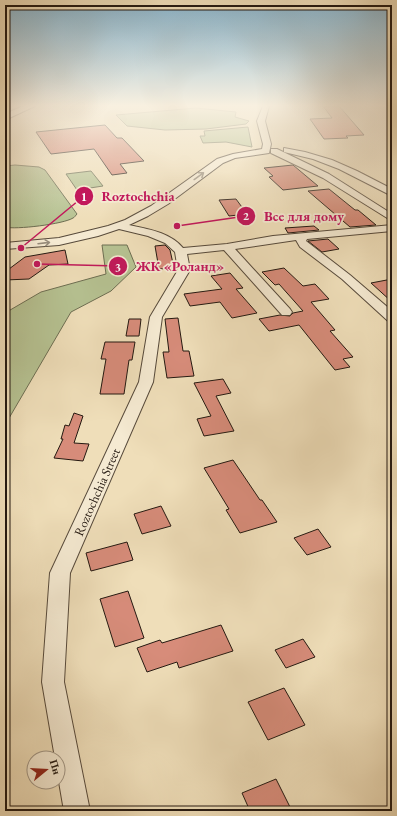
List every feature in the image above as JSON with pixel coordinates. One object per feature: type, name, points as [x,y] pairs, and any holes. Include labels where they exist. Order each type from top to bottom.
[{"type":"street","points":[[267,144],[270,151],[326,176],[392,218]]},
{"type":"street","points":[[5,246],[53,242],[86,236],[117,226],[145,214],[220,161],[233,156],[286,150],[297,152],[340,165],[363,176],[392,193]]},
{"type":"street","points":[[117,226],[156,234],[169,241],[180,251],[227,247],[273,239],[392,228]]},
{"type":"street","points":[[302,237],[301,242],[304,245],[346,277],[392,318]]},
{"type":"street","points":[[227,247],[286,312]]},
{"type":"street","name":"Roztochchia Street","points":[[78,811],[53,682],[60,573],[146,382],[156,317],[184,270],[180,251]]},
{"type":"green space","points":[[237,144],[251,144],[252,147]]},
{"type":"green space","points":[[15,165],[39,167],[45,170],[77,214],[68,220],[50,224],[19,228],[5,227],[5,166]]},
{"type":"green space","points":[[91,171],[103,186],[77,190],[66,174]]},
{"type":"green space","points":[[102,245],[127,245],[136,267],[111,291],[71,312],[5,425],[5,313],[41,292],[106,274]]},
{"type":"building","points":[[44,144],[128,144],[144,161],[120,164],[127,173],[112,175],[94,149],[51,154]]},
{"type":"building","points":[[293,165],[318,186],[283,190],[269,177],[273,176],[264,168]]},
{"type":"building","points":[[329,189],[376,225],[350,227],[308,191]]},
{"type":"building","points":[[236,199],[247,214],[229,216],[219,200]]},
{"type":"building","points":[[314,226],[319,230],[288,233],[285,228]]},
{"type":"building","points":[[328,239],[339,249],[322,252],[308,241]]},
{"type":"building","points":[[165,245],[170,250],[174,268],[159,269],[155,246]]},
{"type":"building","points":[[65,250],[68,264],[49,265],[29,279],[5,280],[5,272],[25,257]]},
{"type":"building","points":[[284,268],[303,286],[315,284],[329,299],[311,302],[335,330],[330,331],[353,357],[343,359],[350,367],[335,370],[299,325],[269,331],[259,319],[280,315],[290,316],[293,313],[303,311],[279,284],[275,285],[262,272]]},
{"type":"building","points":[[230,273],[243,288],[236,289],[257,313],[232,318],[220,302],[190,306],[184,294],[222,289],[211,276]]},
{"type":"building","points":[[392,279],[392,302],[371,283]]},
{"type":"building","points":[[178,318],[183,351],[189,351],[194,376],[167,378],[163,352],[169,352],[165,319]]},
{"type":"building","points":[[129,319],[141,319],[139,336],[126,336]]},
{"type":"building","points":[[105,342],[135,342],[132,360],[129,360],[124,394],[100,394],[106,359],[101,359]]},
{"type":"building","points":[[223,379],[231,393],[216,396],[234,431],[204,436],[197,419],[211,416],[194,383]]},
{"type":"building","points":[[74,413],[83,416],[74,443],[89,444],[83,461],[54,458],[63,439],[61,439],[65,425],[69,426]]},
{"type":"building","points":[[233,460],[277,522],[240,533],[226,510],[229,509],[204,468]]},
{"type":"building","points":[[161,506],[171,526],[142,534],[134,514]]},
{"type":"building","points":[[318,529],[331,547],[307,555],[294,538]]},
{"type":"building","points":[[127,542],[133,560],[91,571],[86,553]]},
{"type":"building","points":[[128,591],[144,638],[115,647],[100,599]]},
{"type":"building","points":[[221,625],[233,651],[179,668],[177,662],[147,672],[137,648],[160,640],[162,643]]},
{"type":"building","points":[[303,639],[315,657],[286,668],[275,650]]},
{"type":"building","points":[[284,688],[305,725],[268,740],[248,702]]},
{"type":"building","points":[[276,779],[292,811],[250,811],[242,793]]},
{"type":"place","name":"Все для дому","points":[[177,226]]},
{"type":"place","name":"Roztochchia","points":[[21,248]]},
{"type":"place","name":"ЖК «Роланд»","points":[[37,264]]}]
